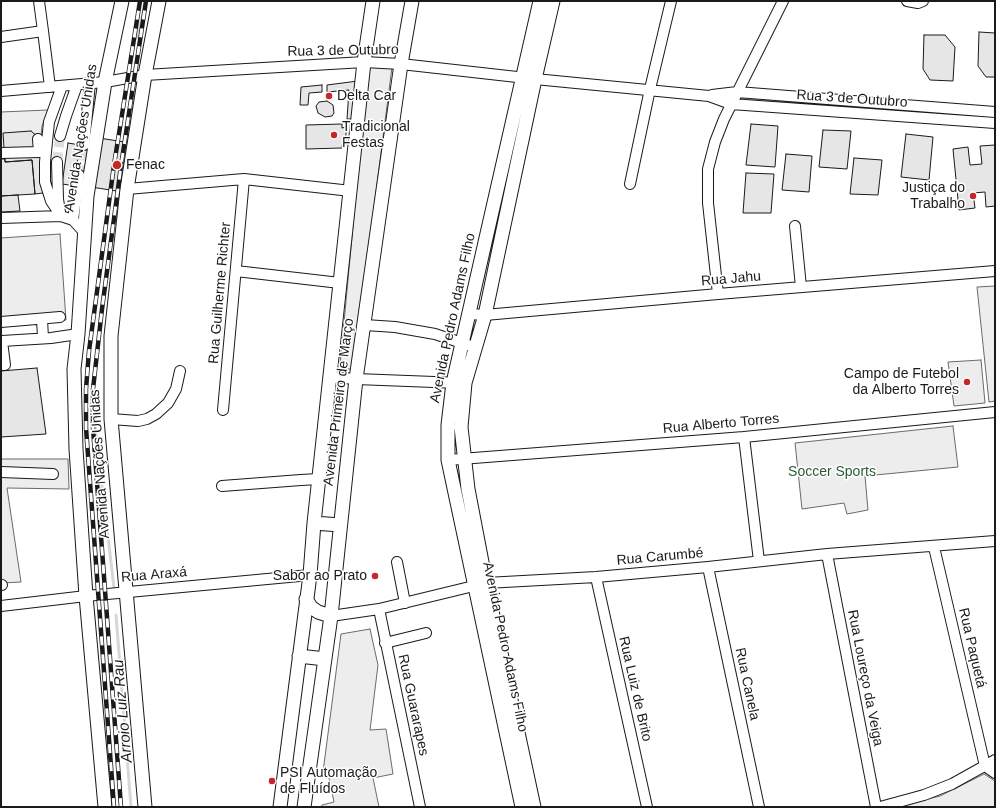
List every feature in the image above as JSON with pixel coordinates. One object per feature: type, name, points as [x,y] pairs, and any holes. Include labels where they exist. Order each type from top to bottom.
[{"type":"main road","name":"Avenida Nações Unidas","points":[[105,807],[86,596],[77,456],[74,369],[78,334],[87,196],[105,82],[122,1]]},
{"type":"main road","name":"Avenida Nações Unidas","points":[[145,807],[110,419],[111,336],[127,189],[145,75],[159,1]]},
{"type":"main road","name":"Avenida Primeiro de Março","points":[[280,807],[310,575],[314,523],[364,62],[373,1]]},
{"type":"main road","name":"Avenida Primeiro de Março","points":[[304,807],[331,616],[356,379],[365,325],[401,64],[412,1]]},
{"type":"main road","name":"Avenida Pedro Adams Filho","points":[[522,807],[480,584],[464,458],[459,383],[462,344],[540,1]]},
{"type":"main road","name":"Avenida Pedro Adams Filho","points":[[534,807],[480,584],[448,460],[448,425],[459,383],[475,347],[485,315],[553,1]]},
{"type":"main road","points":[[314,523],[340,525]]},
{"type":"main road","points":[[306,599],[311,607],[318,612],[331,616]]},
{"type":"main road","points":[[299,656],[325,659]]},
{"type":"street","points":[[39,1],[50,87]]},
{"type":"street","points":[[630,184],[650,89],[671,1]]},
{"type":"street","points":[[718,294],[708,203],[708,169],[715,142],[724,119],[783,1]]},
{"type":"street","points":[[907,1],[918,3],[922,1]]},
{"type":"street","points":[[1,37],[43,31]]},
{"type":"street","name":"Rua 3 de Outubro","points":[[1,91],[90,84],[145,75],[364,62],[401,64],[535,79],[650,89],[709,96],[731,104],[995,122]]},
{"type":"street","points":[[84,145],[90,84]]},
{"type":"street","points":[[60,136],[77,85]]},
{"type":"street","points":[[61,216],[50,201],[45,182],[44,162],[49,122],[62,86]]},
{"type":"street","name":"Rua 3 de Outubro","points":[[709,96],[737,92],[995,112]]},
{"type":"street","points":[[864,113],[865,103]]},
{"type":"street","points":[[965,110],[965,121]]},
{"type":"street","points":[[1,153],[39,152],[38,139]]},
{"type":"street","points":[[57,162],[58,199],[61,216]]},
{"type":"street","points":[[73,220],[79,175]]},
{"type":"street","points":[[127,189],[244,179],[350,191]]},
{"type":"street","name":"Rua Guilherme Richter","points":[[223,410],[244,179]]},
{"type":"street","points":[[1,218],[61,216],[73,220],[84,232]]},
{"type":"street","points":[[795,226],[801,287]]},
{"type":"street","points":[[236,271],[340,282]]},
{"type":"street","name":"Rua Jahu","points":[[470,314],[485,315],[995,271]]},
{"type":"street","points":[[1,365],[5,365],[1,322],[60,317]]},
{"type":"street","points":[[42,319],[43,338]]},
{"type":"street","points":[[23,320],[24,339]]},
{"type":"street","points":[[365,325],[395,327],[435,334],[475,347]]},
{"type":"street","points":[[2,340],[43,338],[78,334]]},
{"type":"street","points":[[110,419],[138,421],[147,419],[156,414],[168,403],[176,389],[180,371]]},
{"type":"street","points":[[330,377],[459,383]]},
{"type":"street","name":"Rua Alberto Torres","points":[[448,460],[744,437],[995,412]]},
{"type":"street","points":[[744,437],[760,561]]},
{"type":"street","points":[[1,472],[54,474]]},
{"type":"street","points":[[222,486],[319,479]]},
{"type":"street","name":"Rua Carumbé","points":[[331,616],[379,610],[480,584],[596,577],[827,554],[934,547],[995,541]]},
{"type":"street","name":"Rua Paquetá","points":[[934,547],[985,766]]},
{"type":"street","name":"Rua Loureço da Veiga","points":[[827,554],[876,807]]},
{"type":"street","points":[[397,562],[405,603]]},
{"type":"street","name":"Rua Canela","points":[[708,567],[760,807]]},
{"type":"street","name":"Rua Araxá","points":[[1,606],[86,596],[310,575]]},
{"type":"street","name":"Rua Luiz de Brito","points":[[596,577],[647,807]]},
{"type":"street","name":"Rua Guararapes","points":[[379,610],[420,807]]},
{"type":"street","points":[[385,643],[426,633]]},
{"type":"street","points":[[880,807],[924,796],[952,784],[995,760]]},
{"type":"street","points":[[985,766],[995,773]]},
{"type":"shaded area","points":[[368,66],[392,67],[354,364],[351,369],[342,369],[340,365]]},
{"type":"shaded area","points":[[48,110],[42,126],[40,148],[1,150],[1,112]]},
{"type":"shaded area","points":[[60,234],[66,320],[1,325],[1,238]]},
{"type":"shaded area","points":[[995,286],[995,401],[989,402],[977,287]]},
{"type":"shaded area","name":"Campo de Futebol da Alberto Torres","points":[[981,360],[985,403],[954,406],[948,362]]},
{"type":"shaded area","name":"Soccer Sports","points":[[953,426],[958,467],[865,476],[868,510],[847,514],[844,503],[802,509],[795,443]]},
{"type":"shaded area","points":[[1,459],[68,459],[69,489],[7,488],[21,582],[1,583]]},
{"type":"shaded area","points":[[370,629],[378,665],[370,730],[386,729],[393,774],[373,778],[379,807],[322,807],[322,805],[334,802],[328,773],[323,772],[341,634]]},
{"type":"shaded area","points":[[984,774],[995,781],[995,807],[895,807],[940,796]]},
{"type":"building","points":[[979,32],[995,33],[995,77],[986,77],[978,66]]},
{"type":"building","points":[[924,35],[945,35],[955,47],[953,81],[930,80],[923,69]]},
{"type":"building","points":[[358,81],[355,119],[347,119],[349,90],[327,92],[327,85]]},
{"type":"building","points":[[322,85],[322,92],[309,93],[308,105],[300,105],[301,87]]},
{"type":"building","points":[[327,101],[333,105],[334,113],[332,116],[325,117],[318,113],[316,106],[319,102]]},
{"type":"building","points":[[342,124],[342,128],[346,127],[346,145],[342,145],[342,148],[306,149],[306,125]]},
{"type":"building","points":[[751,124],[778,126],[775,167],[746,165]]},
{"type":"building","points":[[823,130],[851,131],[847,169],[819,167]]},
{"type":"building","points":[[31,131],[47,145],[41,175],[43,193],[35,194],[32,160],[5,162],[3,133]]},
{"type":"building","points":[[906,134],[933,137],[929,180],[901,177]]},
{"type":"building","points":[[99,138],[131,143],[123,192],[91,187]]},
{"type":"building","points":[[68,143],[80,145],[76,171],[76,186],[62,184]]},
{"type":"building","points":[[995,145],[995,206],[986,207],[985,192],[973,193],[975,208],[959,210],[953,149],[968,147],[970,165],[982,164],[980,146]]},
{"type":"building","points":[[786,154],[812,156],[809,192],[782,190]]},
{"type":"building","points":[[854,158],[882,160],[878,195],[850,194]]},
{"type":"building","points":[[1,159],[5,159],[5,162],[32,160],[35,194],[1,196]]},
{"type":"building","points":[[746,173],[774,174],[771,213],[743,213]]},
{"type":"building","points":[[18,195],[20,211],[1,212],[1,196]]},
{"type":"building","points":[[37,368],[46,434],[1,437],[1,371]]},
{"type":"waterway","name":"Arroio Luiz Rau","points":[[137,38],[146,1]]},
{"type":"waterway","name":"Arroio Luiz Rau","points":[[92,400],[114,588]]},
{"type":"waterway","name":"Arroio Luiz Rau","points":[[116,615],[131,807]]},
{"type":"tunnel","points":[[57,162],[60,136]]},
{"type":"tunnel","points":[[79,175],[84,145]]},
{"type":"railway","points":[[114,807],[86,428],[86,389],[89,351],[114,165],[140,1]]},
{"type":"railway","points":[[121,807],[93,428],[93,389],[121,166],[146,1]]},
{"type":"place","name":"Delta Car","points":[[329,96]]},
{"type":"place","name":"Tradicional Festas","points":[[334,135]]},
{"type":"place","name":"Fenac","points":[[117,165]]},
{"type":"place","name":"Justiça do Trabalho","points":[[973,196]]},
{"type":"place","name":"Campo de Futebol da Alberto Torres","points":[[967,382]]},
{"type":"place","name":"Sabor ao Prato","points":[[375,576]]},
{"type":"place","name":"PSI Automação de Fluídos","points":[[272,781]]}]
